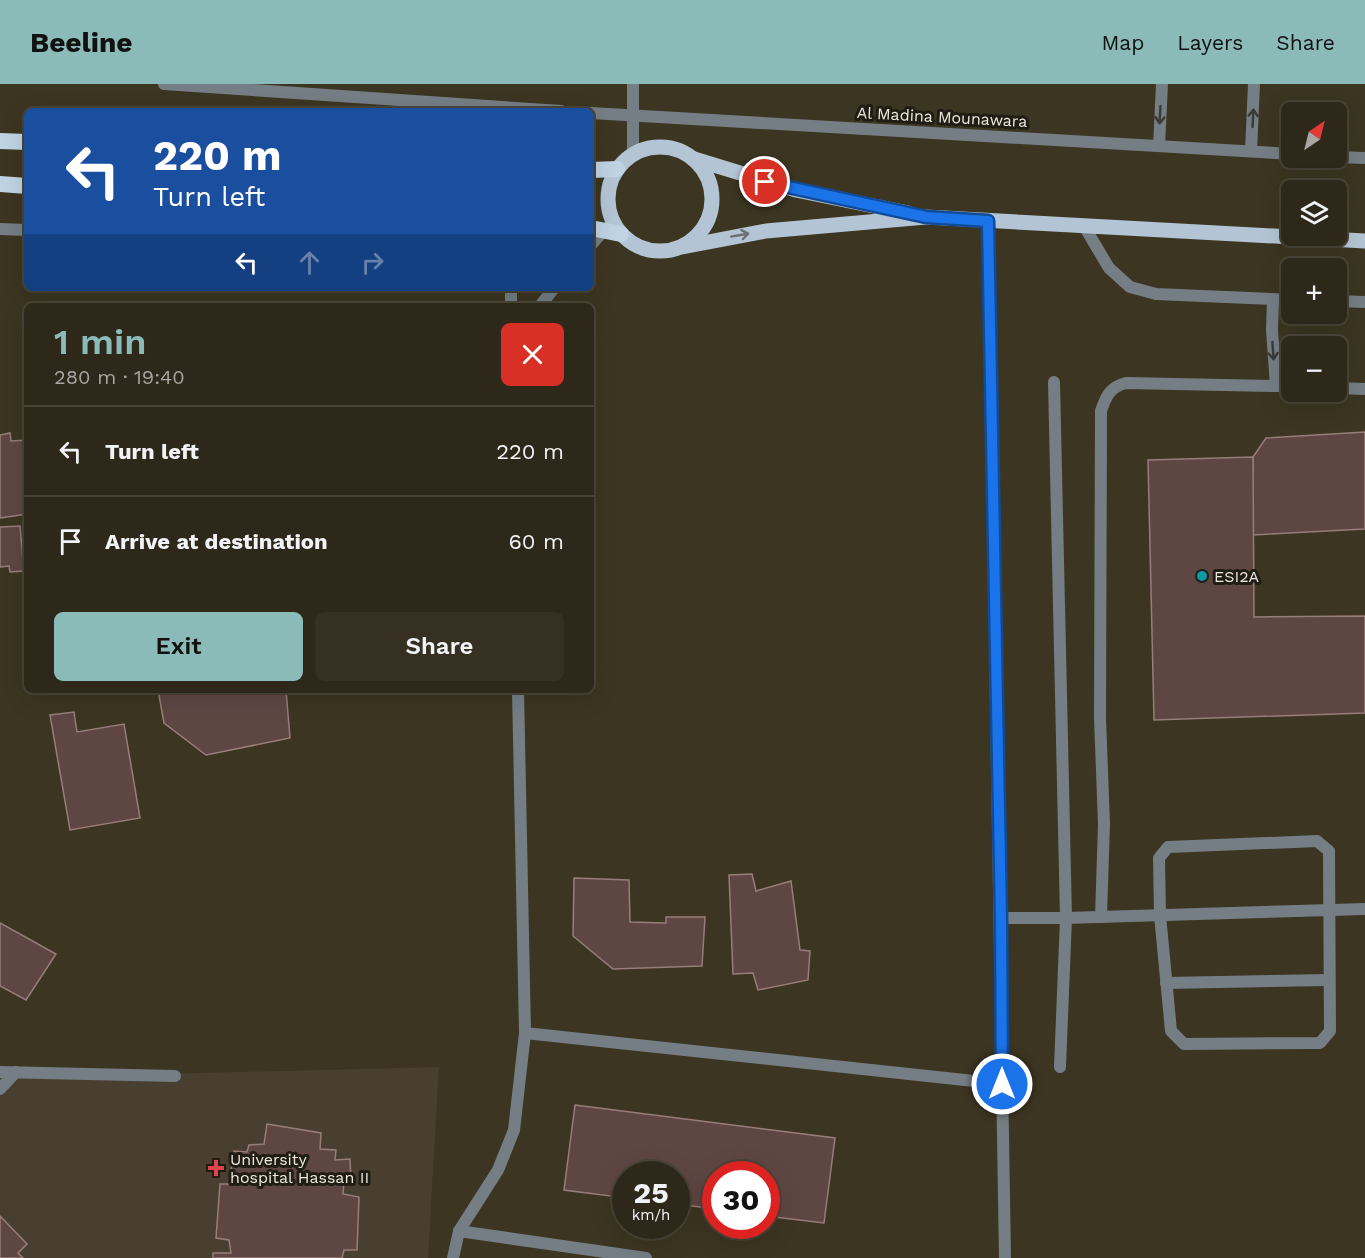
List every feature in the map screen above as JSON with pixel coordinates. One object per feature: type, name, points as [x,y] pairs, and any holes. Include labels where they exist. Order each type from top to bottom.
[{"type":"highway","points":[[0,141],[24,142]]},
{"type":"highway","points":[[594,170],[616,169]]},
{"type":"highway","points":[[0,184],[24,186]]},
{"type":"main road","points":[[926,217],[774,230],[682,246],[666,251],[650,250],[634,245],[605,231],[609,214],[608,190],[616,169],[633,153],[661,147],[678,150],[694,159],[796,190],[926,217],[1365,241]]},
{"type":"main road","points":[[682,246],[697,236],[707,222],[712,206],[711,189],[705,172],[694,159]]},
{"type":"street","points":[[164,84],[517,108]]},
{"type":"street","points":[[633,84],[633,153]]},
{"type":"street","points":[[1158,146],[1162,84]]},
{"type":"street","points":[[1251,151],[1254,84]]},
{"type":"street","name":"Al Madina Mounawara","points":[[594,113],[1281,153]]},
{"type":"street","points":[[1347,158],[1365,159]]},
{"type":"street","points":[[988,221],[1005,1258]]},
{"type":"street","points":[[1084,225],[1109,268],[1130,287],[1156,294],[1281,299]]},
{"type":"street","points":[[0,229],[24,230]]},
{"type":"street","points":[[594,242],[605,231]]},
{"type":"street","points":[[542,303],[552,291]]},
{"type":"street","points":[[1273,299],[1272,330],[1276,386]]},
{"type":"street","points":[[1347,301],[1365,302]]},
{"type":"street","points":[[1054,382],[1066,918],[1060,1066]]},
{"type":"street","points":[[1101,917],[1104,824],[1100,706],[1101,411],[1106,396],[1111,389],[1126,383],[1281,386]]},
{"type":"street","points":[[1347,388],[1365,389]]},
{"type":"street","points":[[453,1258],[459,1231],[498,1170],[514,1130],[525,1033],[518,693]]},
{"type":"street","points":[[1317,841],[1329,851],[1328,911],[1330,1031],[1320,1043],[1184,1044],[1171,1031],[1160,915],[1160,858],[1168,847],[1317,841]]},
{"type":"street","points":[[1001,918],[1365,909]]},
{"type":"street","points":[[1166,983],[1329,980]]},
{"type":"street","points":[[525,1033],[1002,1084]]},
{"type":"street","points":[[0,1072],[175,1076]]},
{"type":"street","points":[[0,1089],[16,1072]]},
{"type":"street","points":[[459,1231],[646,1258]]},
{"type":"shaded area","name":"University hospital Hassan II","points":[[439,1067],[428,1258],[0,1258],[0,1078]]},
{"type":"building","points":[[1365,432],[1365,529],[1253,535],[1253,457],[1266,438]]},
{"type":"building","points":[[10,433],[11,441],[24,440],[24,514],[0,518],[0,435]]},
{"type":"building","name":"ESI2A","points":[[1253,457],[1254,617],[1365,616],[1365,713],[1154,720],[1148,460]]},
{"type":"building","points":[[20,526],[24,571],[10,572],[9,566],[0,567],[0,527]]},
{"type":"building","points":[[159,693],[286,693],[290,738],[206,755],[164,723]]},
{"type":"building","points":[[74,712],[77,732],[124,724],[140,818],[70,830],[50,715]]},
{"type":"building","points":[[752,874],[756,891],[791,881],[800,950],[810,951],[808,980],[758,990],[753,973],[733,974],[729,875]]},
{"type":"building","points":[[574,878],[629,880],[630,922],[666,923],[666,917],[705,917],[702,966],[613,969],[573,936]]},
{"type":"building","points":[[0,923],[56,954],[26,1000],[0,986]]},
{"type":"building","points":[[575,1105],[835,1138],[824,1223],[780,1218],[780,1161],[702,1161],[702,1207],[690,1206],[690,1161],[612,1161],[612,1196],[564,1190]]},
{"type":"building","points":[[267,1124],[321,1133],[320,1149],[336,1150],[335,1160],[350,1159],[351,1181],[344,1182],[343,1194],[359,1197],[357,1250],[344,1250],[342,1258],[213,1258],[213,1253],[231,1253],[229,1240],[216,1238],[220,1184],[234,1184],[236,1174],[231,1171],[234,1151],[247,1152],[249,1145],[264,1144]]},
{"type":"building","points":[[0,1216],[27,1244],[18,1253],[23,1258],[0,1258]]},
{"type":"place","name":"ESI2A","points":[[1202,576]]},
{"type":"place","name":"University hospital Hassan II","points":[[216,1168]]},
{"type":"route","points":[[765,182],[926,217],[988,221],[1002,1084]]}]
